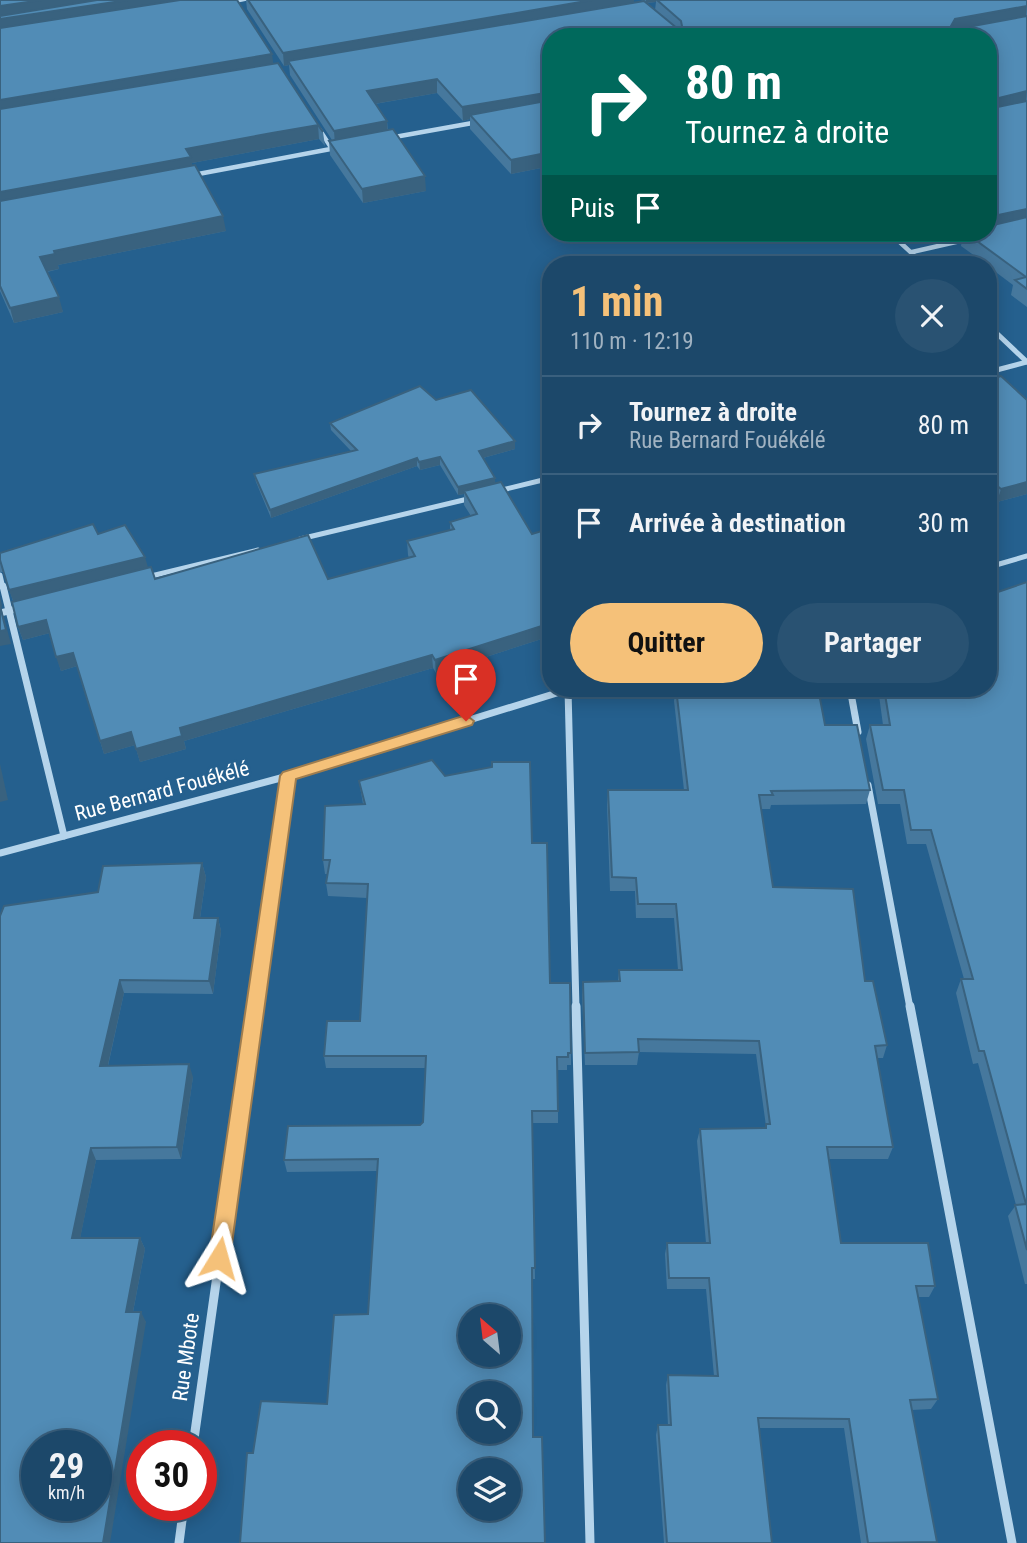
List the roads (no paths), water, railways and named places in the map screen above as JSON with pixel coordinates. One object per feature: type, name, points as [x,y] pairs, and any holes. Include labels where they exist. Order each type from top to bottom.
[{"type":"street","points":[[212,5],[239,4],[247,0]]},
{"type":"street","points":[[387,139],[483,121]]},
{"type":"street","points":[[317,126],[332,149]]},
{"type":"street","points":[[186,176],[346,146]]},
{"type":"street","points":[[900,242],[915,256]]},
{"type":"street","points":[[912,253],[956,242]]},
{"type":"street","points":[[997,334],[1027,362]]},
{"type":"street","points":[[997,370],[1027,362]]},
{"type":"street","points":[[294,541],[542,480]]},
{"type":"street","points":[[145,577],[267,548]]},
{"type":"street","points":[[997,565],[1027,556]]},
{"type":"street","points":[[0,575],[64,836]]},
{"type":"street","points":[[0,612],[23,607]]},
{"type":"street","name":"Rue Bernard Fouékélé","points":[[0,853],[288,776],[545,697]]},
{"type":"street","points":[[571,697],[590,1543]]},
{"type":"street","points":[[852,697],[860,742]]},
{"type":"street","points":[[865,769],[1012,1543]]},
{"type":"street","name":"Rue Mbote","points":[[195,1430],[288,776]]},
{"type":"street","points":[[179,1543],[182,1521]]}]
